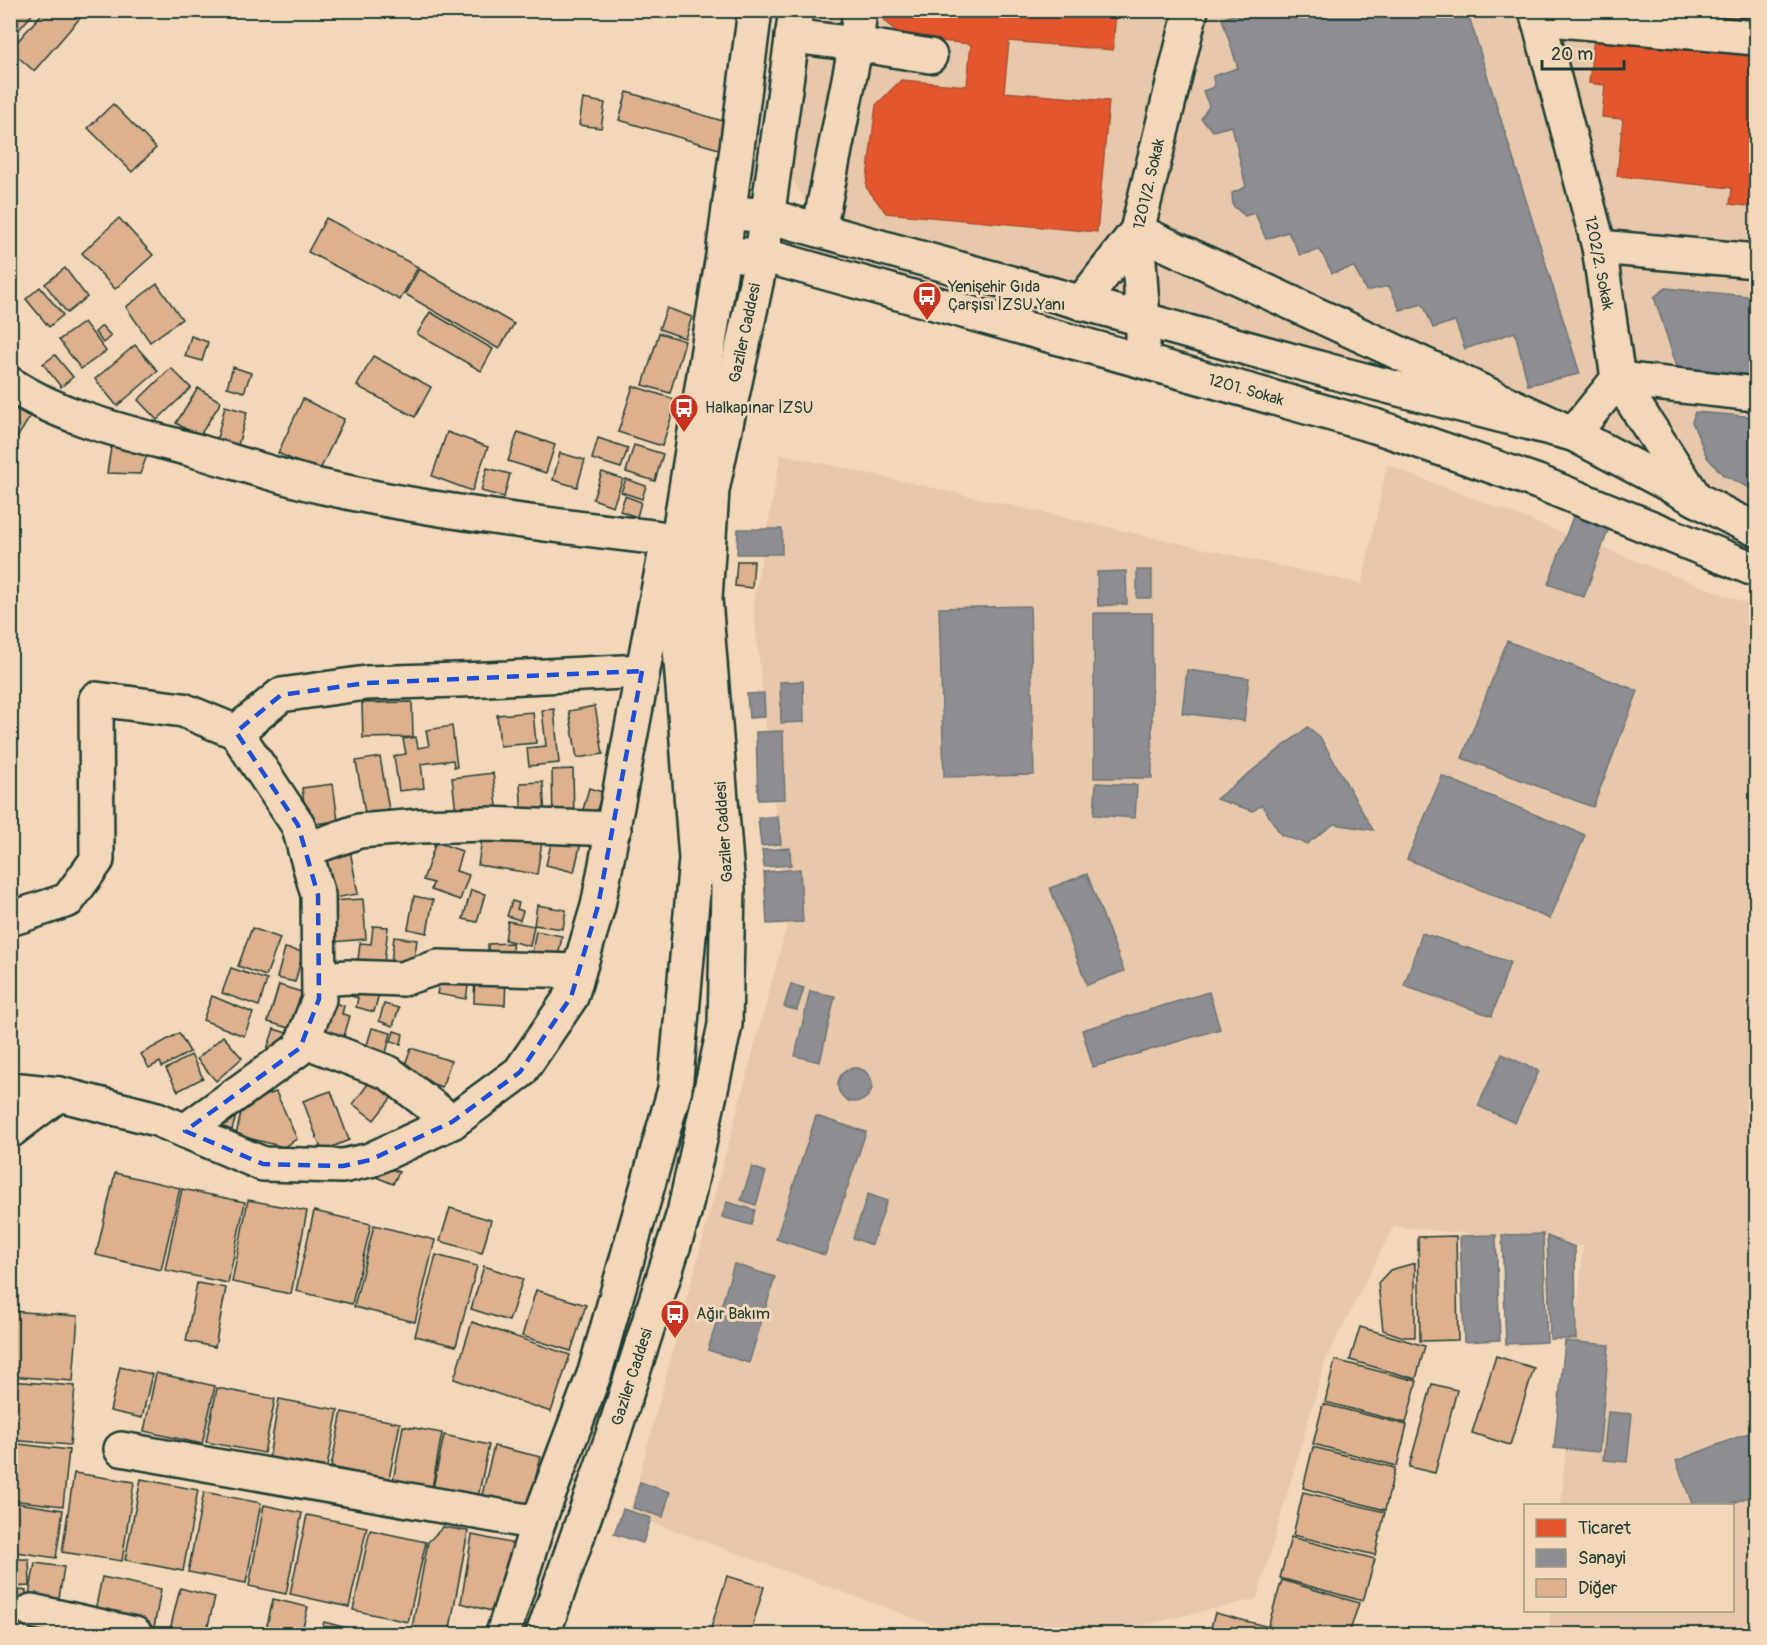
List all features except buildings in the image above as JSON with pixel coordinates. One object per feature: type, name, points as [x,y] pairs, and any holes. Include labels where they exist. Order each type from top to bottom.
[{"type":"street","name":"Gaziler Caddesi","points":[[503,1635],[538,1523],[595,1372],[675,1089],[696,859],[673,539],[723,255],[755,10]]},
{"type":"street","points":[[819,230],[856,44],[860,10]]},
{"type":"street","name":"1201/2. Sokak","points":[[1143,361],[1143,320],[1137,231],[1191,10]]},
{"type":"street","points":[[1537,14],[1756,38]]},
{"type":"street","name":"1202/2. Sokak","points":[[1537,14],[1599,247],[1618,379],[1696,499]]},
{"type":"street","name":"Gaziler Caddesi","points":[[543,1635],[614,1432],[684,1213],[725,1025],[728,888],[705,599],[712,490],[762,255],[794,23]]},
{"type":"street","points":[[794,23],[856,44],[930,56]]},
{"type":"street","points":[[728,213],[768,216],[1337,374],[1573,434]]},
{"type":"street","points":[[1081,303],[1137,231],[1573,434],[1756,529]]},
{"type":"street","points":[[1599,247],[1756,261]]},
{"type":"street","name":"1201. Sokak","points":[[723,255],[762,255],[1375,426],[1538,482],[1756,570]]},
{"type":"street","points":[[1573,434],[1618,379],[1756,394]]},
{"type":"street","points":[[10,384],[28,396],[92,423],[318,486],[432,508],[673,539],[642,671],[598,906],[571,997],[520,1072],[452,1122],[370,1160],[343,1166],[263,1164],[157,1119],[59,1094],[10,1089]]},
{"type":"street","points":[[1375,426],[1389,410],[1418,414],[1488,430],[1573,434]]},
{"type":"street","points":[[237,732],[281,695],[366,682],[488,679],[642,671]]},
{"type":"street","points":[[10,918],[68,900],[97,860],[96,699],[183,710],[237,732],[298,825],[318,894],[319,999],[300,1048],[185,1131]]},
{"type":"street","points":[[305,850],[359,831],[419,826],[487,824],[614,829]]},
{"type":"street","points":[[320,979],[348,977],[402,979],[438,967],[578,971]]},
{"type":"street","points":[[303,1040],[389,1073],[452,1122]]},
{"type":"street","points":[[10,1131],[59,1094]]},
{"type":"street","points":[[121,1449],[538,1523]]},
{"type":"street","points":[[32,1611],[135,1635]]},
{"type":"highlighted area","points":[[642,671],[598,906],[571,997],[520,1072],[452,1122],[370,1160],[343,1166],[263,1164],[185,1131],[300,1048],[319,999],[318,895],[298,825],[236,732],[281,695],[366,683]]},
{"type":"shaded area","points":[[813,11],[1756,11],[1756,511],[1589,426],[1144,301],[820,227],[790,175]]},
{"type":"shaded area","points":[[781,454],[1362,584],[1387,465],[1756,607],[1756,1634],[1548,1634],[1551,1612],[1734,1612],[1734,1504],[1561,1504],[1583,1246],[1394,1226],[1326,1359],[1257,1599],[1105,1634],[958,1634],[629,1514],[787,925],[753,603]]},
{"type":"place","name":"Yenişehir Gıda Çarşısı İZSU Yanı","points":[[927,322]]},
{"type":"place","name":"Halkapınar İZSU","points":[[684,434]]},
{"type":"place","name":"Ağır Bakım","points":[[675,1340]]}]
